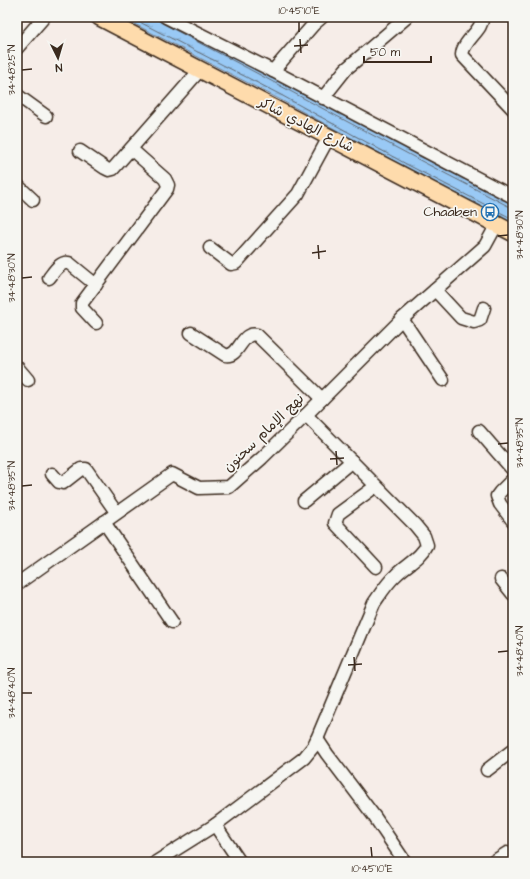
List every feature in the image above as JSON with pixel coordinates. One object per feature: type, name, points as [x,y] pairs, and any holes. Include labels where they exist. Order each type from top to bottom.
[{"type":"main road","name":"شارع الهادي شاكر","points":[[99,17],[513,233]]},
{"type":"street","points":[[17,48],[44,17]]},
{"type":"street","points":[[166,17],[185,21],[323,98],[512,196]]},
{"type":"street","points":[[273,71],[313,25],[322,17]]},
{"type":"street","points":[[323,98],[346,69],[407,17]]},
{"type":"street","points":[[482,17],[482,23],[463,47],[462,55],[513,109]]},
{"type":"street","points":[[80,151],[104,168],[109,170],[116,166],[200,70]]},
{"type":"street","points":[[17,95],[46,116]]},
{"type":"street","points":[[210,248],[231,264],[236,263],[302,188],[329,137]]},
{"type":"street","points":[[96,323],[81,306],[82,303],[167,189],[168,185],[165,179],[131,149]]},
{"type":"street","points":[[17,185],[33,200]]},
{"type":"street","name":"نهج الإمام سحنون","points":[[17,584],[116,512],[172,474],[200,488],[228,488],[262,458],[402,319],[485,246],[497,224]]},
{"type":"street","points":[[49,278],[62,264],[66,262],[96,284]]},
{"type":"street","points":[[435,290],[461,318],[474,322],[480,320],[484,308]]},
{"type":"street","points":[[402,319],[443,380]]},
{"type":"street","points":[[191,333],[228,355],[233,354],[247,336],[250,334],[257,335],[322,398]]},
{"type":"street","points":[[17,367],[28,380]]},
{"type":"street","points":[[156,862],[216,825],[304,758],[313,747],[317,739],[374,603],[384,588],[395,576],[421,554],[427,545],[424,536],[306,415]]},
{"type":"street","points":[[479,431],[513,470]]},
{"type":"street","points":[[304,501],[352,461]]},
{"type":"street","points":[[52,474],[59,482],[63,483],[80,468],[86,469],[116,512]]},
{"type":"street","points":[[513,479],[497,496],[500,504],[513,521]]},
{"type":"street","points":[[376,486],[338,514],[335,522],[376,567]]},
{"type":"street","points":[[104,522],[172,622]]},
{"type":"street","points":[[501,579],[513,594]]},
{"type":"street","points":[[317,739],[374,816],[405,862]]},
{"type":"street","points":[[487,770],[513,750]]},
{"type":"street","points":[[216,825],[240,862]]},
{"type":"street","points":[[493,862],[507,852]]},
{"type":"water","points":[[121,17],[159,17],[292,87],[513,204],[513,224],[279,99]]},
{"type":"place","name":"Chaaben","points":[[490,212]]}]
